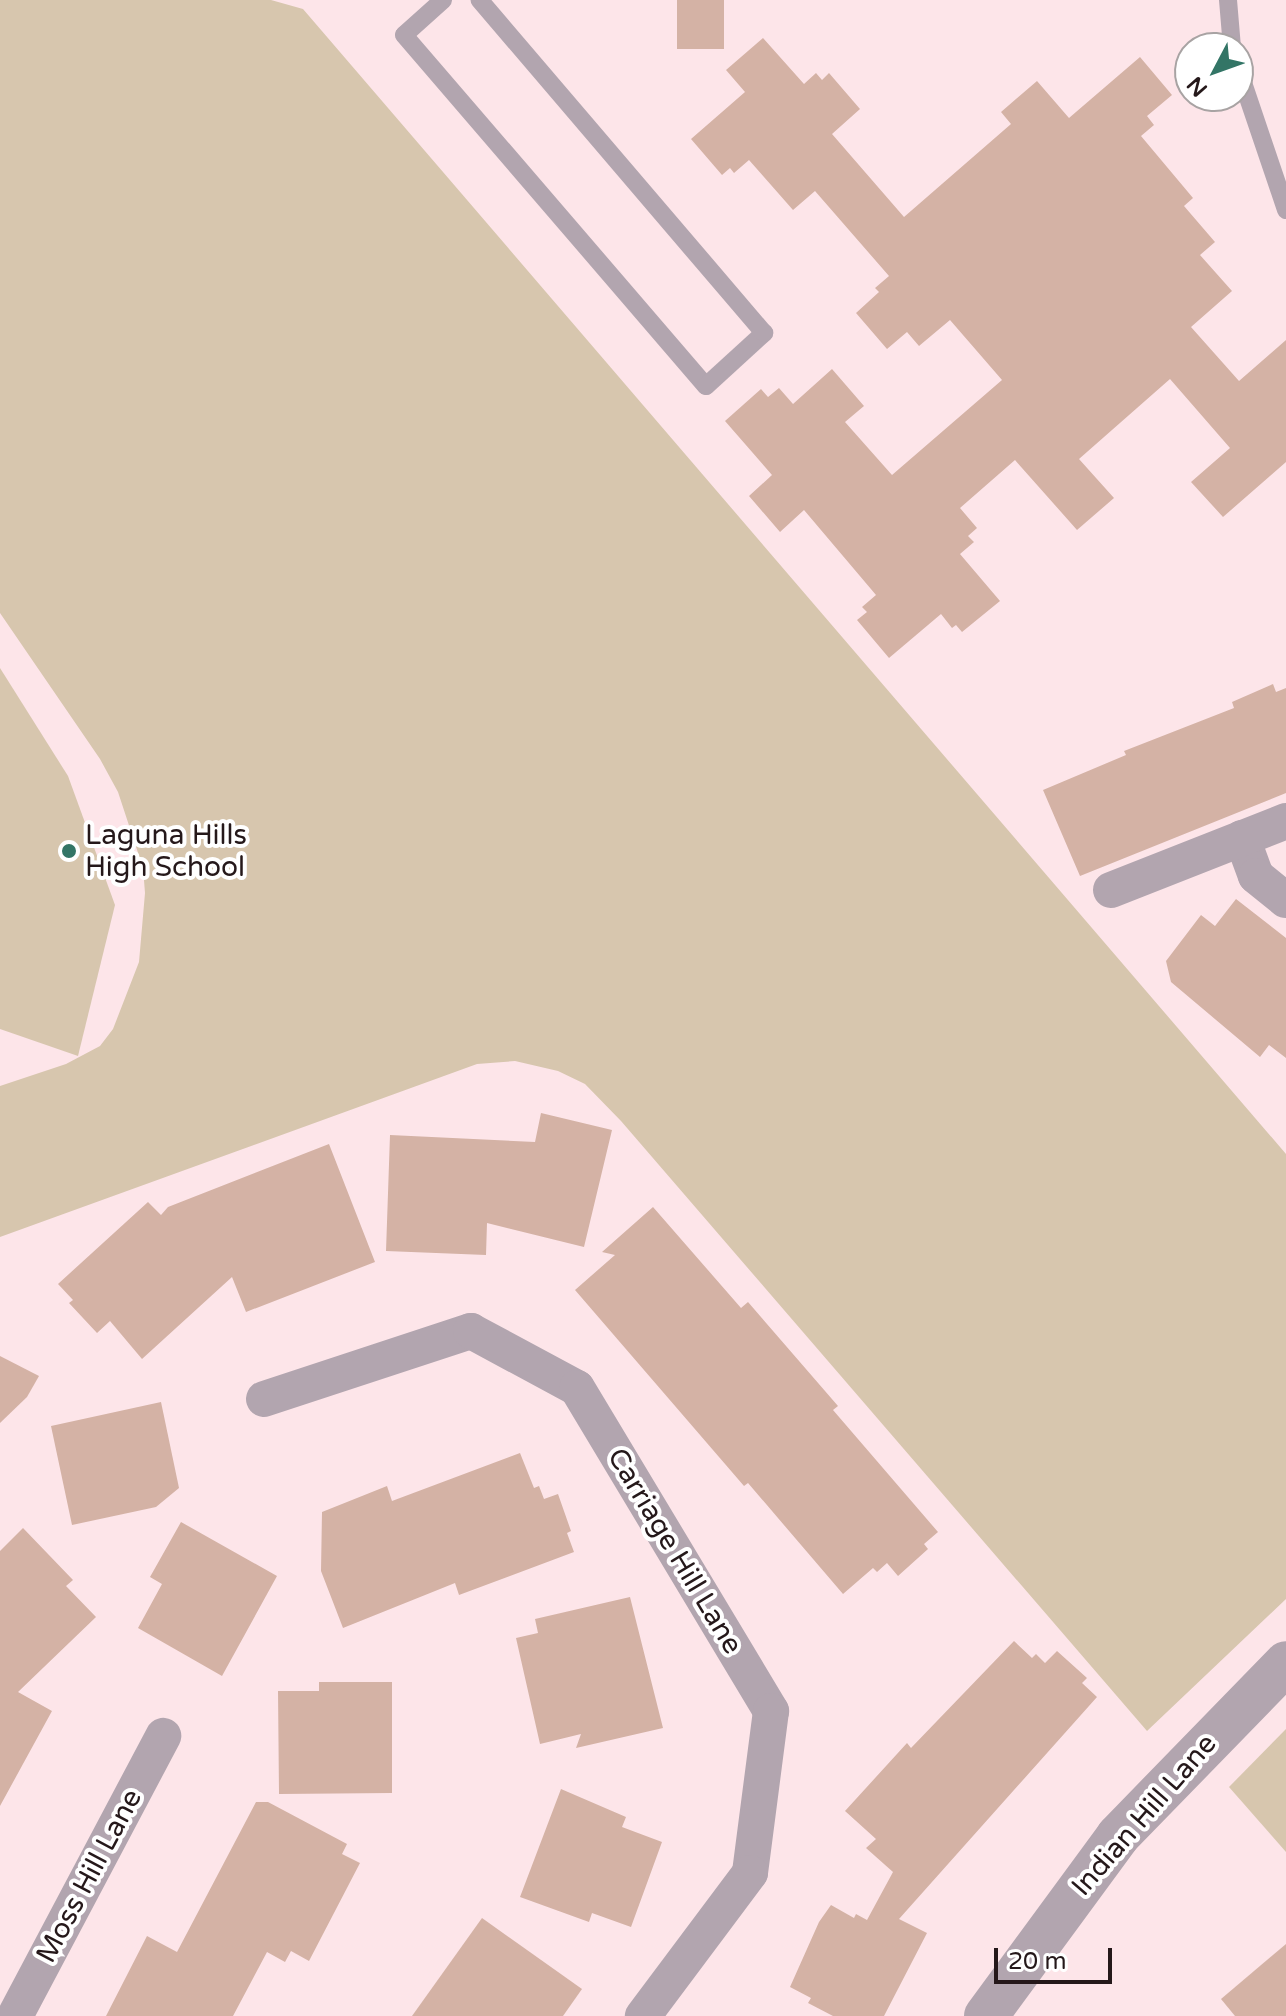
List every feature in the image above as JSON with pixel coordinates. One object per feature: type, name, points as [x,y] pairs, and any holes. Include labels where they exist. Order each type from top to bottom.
[{"type":"street","points":[[1111,890],[1286,821]]},
{"type":"street","points":[[1242,838],[1256,876],[1286,900]]},
{"type":"street","name":"Carriage Hill Lane","points":[[264,1399],[471,1331],[577,1388],[771,1711],[750,1873],[643,2016]]},
{"type":"street","name":"Indian Hill Lane","points":[[986,2016],[1118,1836],[1286,1663]]},
{"type":"street","name":"Moss Hill Lane","points":[[15,2016],[163,1736]]},
{"type":"lane","points":[[443,0],[404,35],[706,386],[764,333],[480,0]]},
{"type":"lane","points":[[1228,0],[1231,32]]},
{"type":"lane","points":[[1253,112],[1286,210]]},
{"type":"shaded area","points":[[0,0],[271,0],[303,9],[1286,1154],[1286,1599],[1147,1731],[621,1121],[585,1084],[558,1071],[515,1061],[477,1064],[0,1237],[0,1086],[66,1064],[100,1046],[113,1029],[139,962],[145,893],[143,868],[118,792],[100,759],[0,613]]},
{"type":"shaded area","name":"Laguna Hills High School","points":[[0,668],[68,776],[115,905],[78,1056],[0,1029]]},
{"type":"shaded area","points":[[1286,1729],[1286,1852],[1229,1787]]},
{"type":"building","points":[[677,0],[724,0],[724,49],[677,49]]},
{"type":"building","points":[[763,38],[804,84],[816,73],[822,80],[829,73],[860,109],[832,134],[904,217],[1011,124],[1001,112],[1037,81],[1069,118],[1140,57],[1172,95],[1147,116],[1154,125],[1141,136],[1193,198],[1184,206],[1215,242],[1200,255],[1232,291],[1191,327],[1239,381],[1286,340],[1286,462],[1223,517],[1191,482],[1230,448],[1170,379],[1079,459],[1114,498],[1077,530],[1015,460],[960,508],[977,528],[968,536],[974,542],[960,554],[1000,601],[962,632],[956,625],[952,628],[941,614],[889,658],[857,620],[867,612],[862,607],[876,595],[804,510],[780,532],[749,496],[772,475],[725,421],[761,389],[768,397],[779,388],[793,404],[832,369],[864,406],[845,422],[892,475],[1002,380],[950,320],[919,346],[907,332],[887,349],[856,313],[879,292],[875,288],[889,276],[815,191],[793,210],[749,160],[734,173],[730,168],[722,175],[691,139],[745,92],[726,70]]},
{"type":"building","points":[[1273,684],[1276,692],[1286,688],[1286,793],[1080,876],[1043,790],[1126,755],[1124,751],[1234,708],[1232,702]]},
{"type":"building","points":[[1236,899],[1286,938],[1286,1058],[1269,1045],[1260,1057],[1171,982],[1166,961],[1201,915],[1215,926]]},
{"type":"building","points":[[541,1113],[612,1130],[584,1247],[487,1223],[486,1255],[386,1251],[390,1135],[535,1142]]},
{"type":"building","points":[[329,1144],[375,1262],[246,1312],[232,1277],[142,1359],[110,1321],[97,1333],[69,1303],[73,1300],[58,1284],[148,1202],[161,1215],[168,1207]]},
{"type":"building","points":[[653,1207],[741,1308],[748,1302],[838,1406],[833,1410],[938,1532],[924,1544],[928,1549],[898,1576],[887,1563],[877,1572],[873,1568],[843,1594],[748,1483],[744,1486],[575,1290],[615,1255],[602,1252]]},
{"type":"building","points":[[0,1356],[39,1376],[27,1397],[0,1423]]},
{"type":"building","points":[[161,1402],[179,1488],[156,1507],[72,1525],[51,1426]]},
{"type":"building","points":[[520,1453],[534,1488],[539,1486],[544,1499],[558,1494],[571,1531],[567,1533],[574,1552],[459,1595],[455,1583],[343,1628],[321,1571],[322,1512],[387,1486],[392,1501]]},
{"type":"building","points":[[181,1522],[277,1576],[222,1676],[138,1628],[162,1584],[150,1577]]},
{"type":"building","points":[[23,1528],[73,1580],[66,1586],[96,1617],[18,1692],[52,1711],[0,1806],[0,1551]]},
{"type":"building","points":[[630,1597],[663,1728],[576,1748],[581,1734],[540,1744],[516,1638],[538,1633],[535,1619]]},
{"type":"building","points":[[1014,1641],[1032,1658],[1036,1654],[1045,1663],[1057,1651],[1087,1678],[1082,1683],[1097,1697],[899,1919],[927,1933],[884,2016],[833,2016],[808,2003],[811,1998],[790,1987],[819,1922],[831,1905],[854,1918],[856,1914],[867,1920],[893,1872],[866,1848],[876,1839],[845,1811],[907,1743],[911,1748]]},
{"type":"building","points":[[319,1682],[392,1682],[392,1793],[279,1794],[278,1691],[319,1691]]},
{"type":"building","points":[[561,1789],[626,1817],[622,1827],[662,1842],[631,1927],[592,1913],[589,1922],[520,1897]]},
{"type":"building","points":[[256,1802],[268,1802],[347,1844],[342,1854],[360,1863],[309,1961],[291,1951],[285,1962],[267,1952],[233,2016],[106,2016],[147,1936],[177,1952]]},
{"type":"building","points":[[482,1918],[582,1989],[563,2016],[412,2016]]},
{"type":"building","points":[[1286,1944],[1286,2016],[1235,2016],[1221,1999]]},
{"type":"place","name":"Laguna Hills High School","points":[[69,851]]}]
